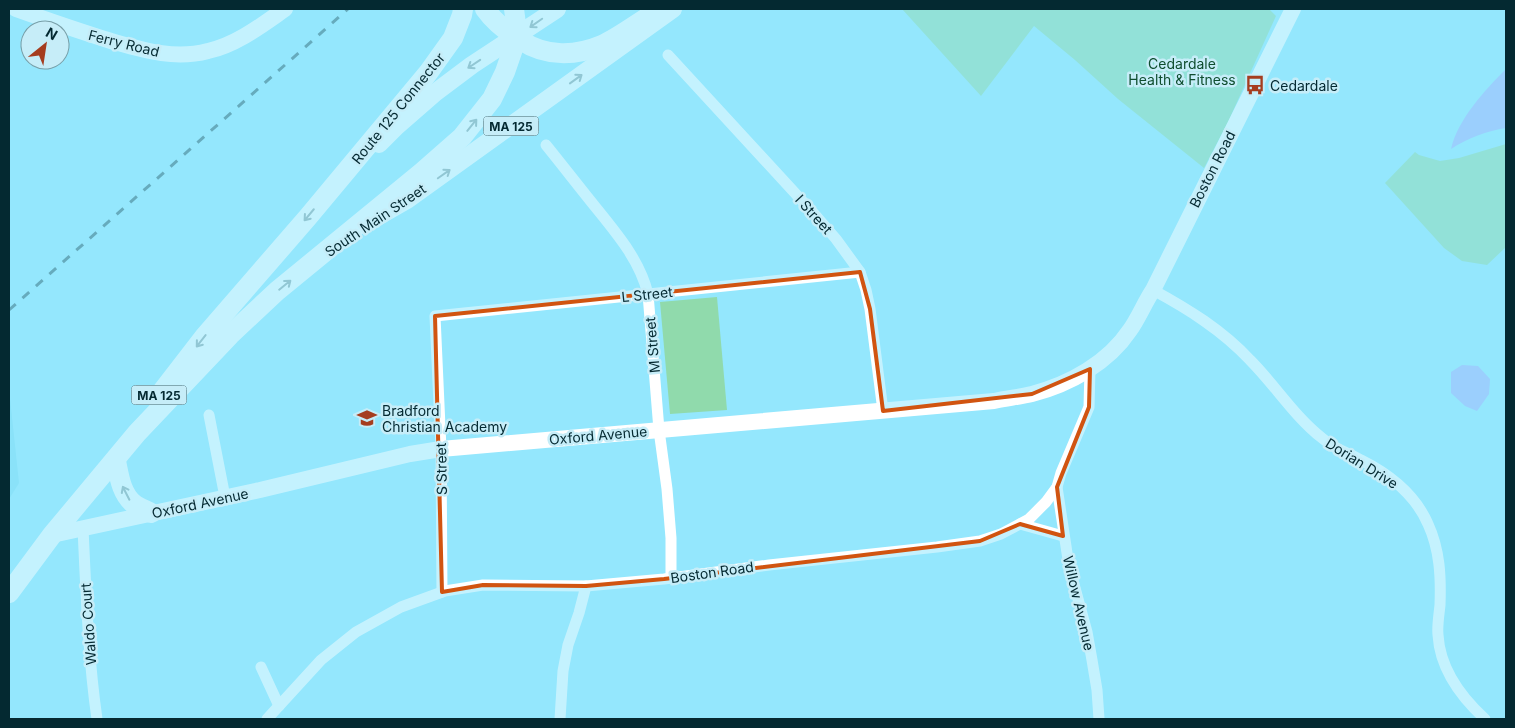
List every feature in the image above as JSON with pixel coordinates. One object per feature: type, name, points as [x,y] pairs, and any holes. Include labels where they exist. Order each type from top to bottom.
[{"type":"highway","name":"Route 125 Connector","points":[[341,178],[447,48],[458,26],[463,9]]},
{"type":"highway","points":[[485,9],[499,26],[515,38],[531,47],[554,54],[592,49],[604,44],[661,9]]},
{"type":"highway","points":[[344,237],[446,153],[462,137],[492,99],[511,58],[515,38],[514,9]]},
{"type":"highway","name":"South Main Street","points":[[89,490],[107,460],[204,337],[341,178]]},
{"type":"highway","name":"South Main Street","points":[[52,535],[116,461],[137,433],[230,335],[277,291],[344,237]]},
{"type":"highway","points":[[116,461],[128,499],[134,505],[151,513]]},
{"type":"highway","name":"MA 125","points":[[9,593],[52,535]]},
{"type":"main road","name":"South Main Street","points":[[341,178],[360,165],[397,126],[436,92],[472,65],[557,9]]},
{"type":"main road","name":"South Main Street","points":[[344,237],[407,200],[673,9]]},
{"type":"street","name":"Ferry Road","points":[[16,9],[143,51],[167,54],[209,51],[232,42],[285,9]]},
{"type":"street","name":"Boston Road","points":[[1131,329],[1293,9]]},
{"type":"street","name":"I Street","points":[[668,55],[817,217],[860,272],[870,309],[883,411]]},
{"type":"street","name":"M Street","points":[[546,145],[623,242],[645,280],[648,294],[659,430],[667,489],[671,538],[671,578]]},
{"type":"street","name":"L Street","points":[[435,316],[860,272]]},
{"type":"street","name":"Dorian Drive","points":[[1152,290],[1191,311],[1229,340],[1249,358],[1308,426],[1323,440],[1378,469],[1406,491],[1428,522],[1439,556],[1438,636],[1441,652],[1456,687],[1468,703],[1485,719]]},
{"type":"street","name":"S Street","points":[[435,316],[441,449],[442,592]]},
{"type":"street","name":"Oxford Avenue","points":[[52,535],[224,498],[410,454],[441,449],[987,402],[1032,394],[1069,380],[1090,369],[1108,355],[1131,329]]},
{"type":"street","name":"Boston Road","points":[[267,719],[321,660],[356,632],[401,607],[442,592],[484,586],[586,586],[671,578],[768,564],[856,556],[980,541],[1001,534],[1029,519],[1046,502],[1057,487],[1061,472],[1089,407],[1090,369]]},
{"type":"street","points":[[210,415],[224,498]]},
{"type":"street","name":"Willow Avenue","points":[[1057,487],[1069,566],[1087,632],[1097,690],[1099,719]]},
{"type":"street","points":[[1020,524],[1063,536]]},
{"type":"street","name":"Waldo Court","points":[[83,528],[87,628],[97,719]]},
{"type":"street","points":[[560,719],[563,670],[568,645],[586,586]]},
{"type":"street","points":[[261,667],[279,706]]},
{"type":"highlighted area","points":[[860,272],[870,309],[883,411],[1032,394],[1090,369],[1089,407],[1057,487],[1063,536],[1020,524],[980,541],[664,579],[586,586],[483,585],[442,592],[435,316]]},
{"type":"shaded area","points":[[1506,69],[1506,128],[1478,136],[1451,149],[1466,116],[1481,96]]},
{"type":"shaded area","points":[[1462,365],[1478,366],[1490,379],[1489,394],[1477,411],[1465,406],[1451,393],[1451,372]]},
{"type":"shaded area","points":[[9,389],[19,483],[9,499]]},
{"type":"green space","name":"Cedardale Health & Fitness","points":[[902,9],[1269,9],[1276,16],[1228,122],[1204,168],[1118,99],[1034,26],[981,96]]},
{"type":"green space","points":[[1506,144],[1506,247],[1487,265],[1462,261],[1444,248],[1385,183],[1415,152],[1440,161],[1459,158]]},
{"type":"green space","points":[[717,297],[727,410],[670,414],[660,302]]},
{"type":"railway","points":[[9,310],[348,9]]},
{"type":"place","name":"Cedardale","points":[[1255,85]]},
{"type":"place","name":"Bradford Christian Academy","points":[[367,418]]}]
